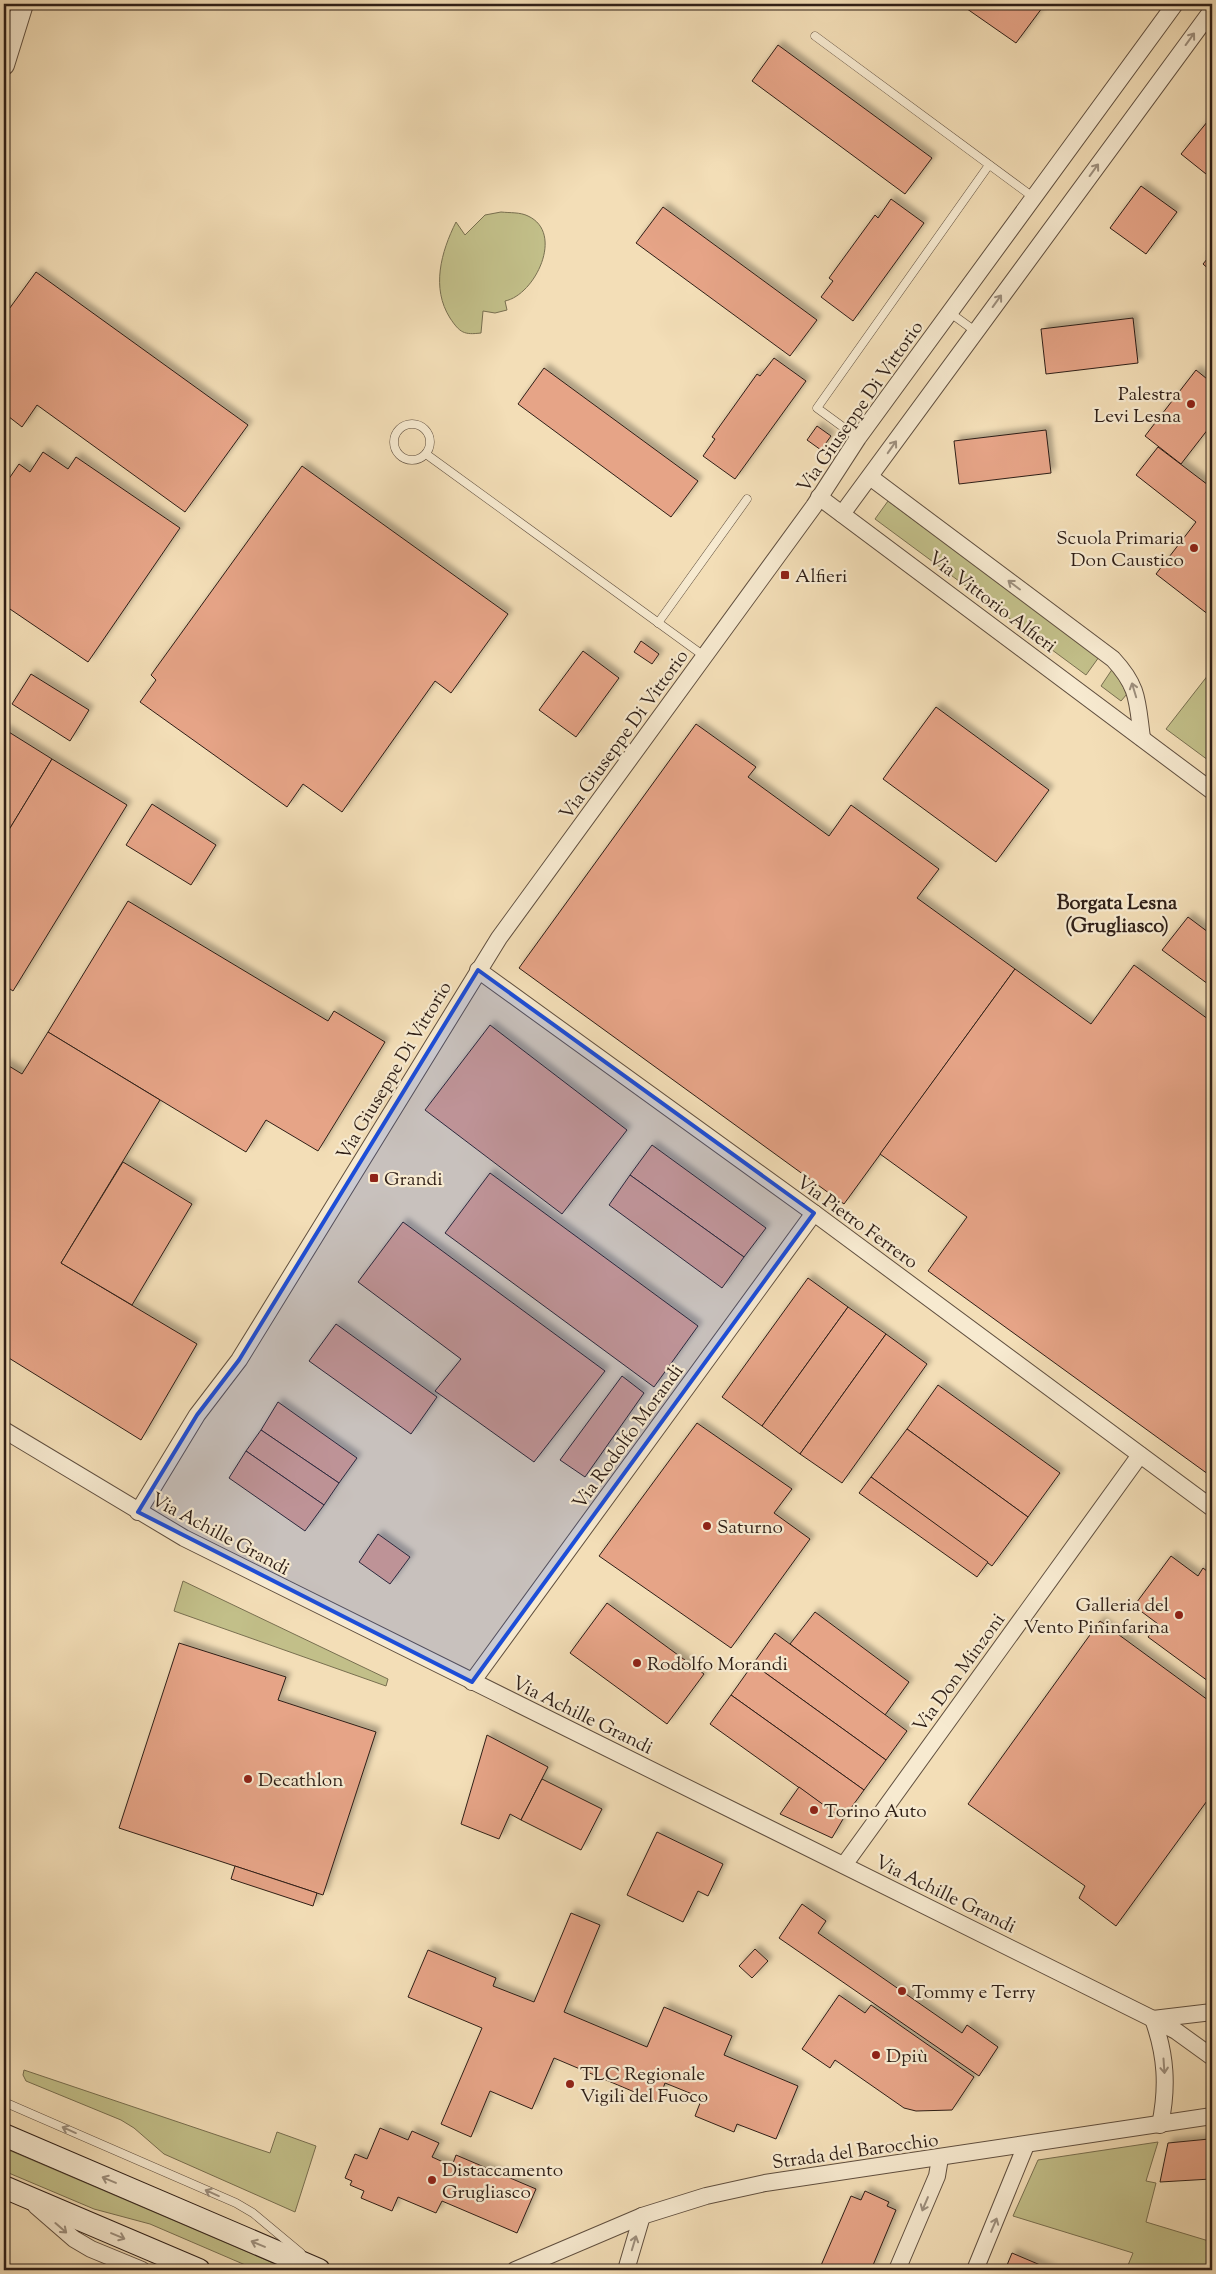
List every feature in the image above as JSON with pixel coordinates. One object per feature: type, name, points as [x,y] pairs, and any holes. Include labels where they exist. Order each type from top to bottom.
[{"type":"main road","points":[[4,2135],[319,2270]]},
{"type":"main road","points":[[4,2187],[199,2270]]},
{"type":"street","points":[[4,65],[23,4]]},
{"type":"street","name":"Via Giuseppe Di Vittorio","points":[[138,1512],[197,1415],[239,1360],[478,970],[819,497],[858,438],[1175,4]]},
{"type":"street","points":[[842,514],[1212,10]]},
{"type":"street","name":"Via Vittorio Alfieri","points":[[870,478],[1113,659],[1128,675],[1135,690],[1142,738]]},
{"type":"street","name":"Via Vittorio Alfieri","points":[[819,497],[1212,791]]},
{"type":"street","name":"Via Pietro Ferrero","points":[[478,970],[814,1213],[1212,1508]]},
{"type":"street","name":"Via Rodolfo Morandi","points":[[472,1682],[814,1213]]},
{"type":"street","name":"Via Achille Grandi","points":[[4,1430],[184,1538],[1153,2018],[1176,2031],[1212,2057]]},
{"type":"street","name":"Via Don Minzoni","points":[[844,1865],[1140,1455]]},
{"type":"street","points":[[1160,2125],[1165,2094],[1165,2065],[1161,2042],[1153,2018],[1212,2012]]},
{"type":"street","name":"Strada del Barocchio","points":[[516,2270],[642,2216],[706,2196],[765,2183],[1212,2116]]},
{"type":"street","points":[[975,2270],[1026,2145]]},
{"type":"street","points":[[897,2270],[937,2176],[940,2158]]},
{"type":"street","points":[[25,2196],[74,2239],[91,2249],[142,2270]]},
{"type":"street","points":[[626,2270],[642,2216]]},
{"type":"lane","points":[[815,36],[1033,197]]},
{"type":"lane","points":[[858,438],[817,408],[990,166]]},
{"type":"lane","points":[[950,312],[975,331]]},
{"type":"lane","points":[[412,424],[423,427],[430,437],[426,454],[415,460],[404,458],[399,454],[394,444],[397,432],[401,428],[412,424]]},
{"type":"lane","points":[[426,454],[704,656]]},
{"type":"lane","points":[[658,623],[747,499]]},
{"type":"lane","points":[[4,2102],[236,2203],[253,2213],[323,2270]]},
{"type":"highlighted area","points":[[478,970],[814,1213],[472,1682],[138,1512],[197,1415],[239,1360]]},
{"type":"shaded area","points":[[501,212],[525,215],[539,224],[544,236],[545,249],[542,263],[526,288],[516,296],[505,301],[507,310],[495,313],[483,311],[481,333],[466,333],[457,327],[444,306],[440,282],[442,258],[456,222],[465,235],[485,215]]},
{"type":"shaded area","points":[[888,501],[1099,657],[1086,675],[875,519]]},
{"type":"shaded area","points":[[1113,668],[1127,694],[1121,701],[1101,686]]},
{"type":"shaded area","points":[[1212,670],[1212,763],[1166,729]]},
{"type":"shaded area","points":[[183,1581],[388,1679],[386,1686],[174,1611]]},
{"type":"shaded area","points":[[24,2070],[270,2153],[277,2132],[316,2146],[295,2212],[164,2154],[134,2128],[121,2120],[26,2081],[23,2075]]},
{"type":"shaded area","points":[[1158,2142],[1146,2181],[1156,2183],[1146,2222],[1212,2242],[1212,2270],[1126,2270],[1133,2253],[1013,2216],[1038,2160]]},
{"type":"shaded area","points":[[4,2148],[280,2266],[279,2270],[257,2270],[150,2224],[94,2209],[4,2171]]},
{"type":"building","points":[[960,4],[1045,4],[1016,43]]},
{"type":"building","points":[[778,45],[932,158],[905,194],[752,81]]},
{"type":"building","points":[[1212,116],[1212,177],[1211,178],[1181,154]]},
{"type":"building","points":[[1141,186],[1177,212],[1146,254],[1110,228]]},
{"type":"building","points":[[891,199],[924,223],[853,321],[821,297],[833,281],[829,278],[875,215],[878,218]]},
{"type":"building","points":[[663,207],[817,320],[790,356],[636,243]]},
{"type":"building","points":[[1212,253],[1212,272],[1203,264]]},
{"type":"building","points":[[36,272],[248,425],[185,512],[37,405],[22,427],[4,413],[4,316]]},
{"type":"building","points":[[1133,318],[1138,363],[1046,374],[1041,329]]},
{"type":"building","points":[[774,358],[806,381],[735,479],[703,456],[715,439],[712,437],[757,374],[760,376]]},
{"type":"building","points":[[544,368],[698,481],[671,517],[518,404]]},
{"type":"building","name":"Palestra Levi Lesna","points":[[1196,370],[1212,383],[1212,424],[1181,464],[1145,436]]},
{"type":"building","points":[[817,426],[831,436],[821,450],[807,440]]},
{"type":"building","points":[[1046,430],[1051,473],[959,484],[954,441]]},
{"type":"building","name":"Scuola Primaria Don Caustico","points":[[1158,447],[1212,488],[1212,611],[1209,615],[1156,574],[1196,522],[1136,475]]},
{"type":"building","points":[[43,452],[68,469],[76,457],[180,528],[88,662],[4,605],[4,486],[19,464],[30,472]]},
{"type":"building","points":[[302,466],[508,614],[451,693],[435,681],[342,812],[303,784],[287,807],[140,702],[156,680],[151,675]]},
{"type":"building","points":[[641,641],[659,654],[652,664],[634,652]]},
{"type":"building","points":[[583,651],[619,678],[576,737],[539,710]]},
{"type":"building","points":[[31,674],[89,710],[70,741],[12,704]]},
{"type":"building","points":[[936,707],[1049,790],[996,862],[883,779]]},
{"type":"building","points":[[696,724],[756,767],[748,777],[829,836],[851,805],[939,869],[917,898],[1015,969],[844,1204],[519,968]]},
{"type":"building","points":[[4,729],[52,759],[4,838]]},
{"type":"building","points":[[52,759],[127,805],[13,991],[4,985],[4,838]]},
{"type":"building","points":[[152,804],[216,845],[191,885],[126,845]]},
{"type":"building","points":[[128,901],[328,1021],[334,1011],[385,1042],[318,1151],[266,1120],[246,1152],[48,1032]]},
{"type":"building","points":[[1188,917],[1212,935],[1212,987],[1162,950]]},
{"type":"building","points":[[1134,965],[1212,1022],[1212,1477],[928,1271],[967,1217],[880,1154],[1015,969],[1091,1024]]},
{"type":"building","points":[[490,1025],[627,1130],[562,1214],[425,1110]]},
{"type":"building","points":[[48,1032],[160,1100],[61,1263],[197,1344],[141,1440],[4,1355],[4,1063],[22,1074]]},
{"type":"building","points":[[652,1145],[766,1228],[744,1257],[630,1175]]},
{"type":"building","points":[[123,1162],[192,1204],[132,1305],[61,1263]]},
{"type":"building","points":[[490,1173],[698,1326],[654,1387],[445,1233]]},
{"type":"building","points":[[630,1175],[744,1257],[722,1288],[609,1205]]},
{"type":"building","points":[[403,1222],[605,1371],[534,1462],[435,1391],[461,1359],[358,1282]]},
{"type":"building","points":[[808,1278],[848,1307],[762,1426],[722,1397]]},
{"type":"building","points":[[848,1307],[886,1334],[800,1454],[762,1426]]},
{"type":"building","points":[[336,1324],[437,1397],[411,1434],[309,1361]]},
{"type":"building","points":[[886,1334],[927,1364],[842,1483],[800,1454]]},
{"type":"building","points":[[622,1376],[644,1393],[585,1477],[560,1460]]},
{"type":"building","points":[[938,1385],[1060,1473],[1028,1517],[907,1429]]},
{"type":"building","points":[[278,1402],[357,1458],[339,1483],[261,1430]]},
{"type":"building","name":"Saturno","points":[[697,1423],[792,1489],[774,1513],[810,1539],[731,1648],[599,1556]]},
{"type":"building","points":[[907,1429],[1028,1517],[992,1566],[871,1477]]},
{"type":"building","points":[[261,1430],[339,1483],[324,1505],[246,1451]]},
{"type":"building","points":[[246,1451],[324,1505],[305,1531],[229,1478]]},
{"type":"building","points":[[871,1477],[988,1562],[977,1577],[859,1493]]},
{"type":"building","points":[[378,1534],[410,1557],[390,1584],[359,1562]]},
{"type":"building","name":"Galleria del Vento Pininfarina","points":[[1171,1556],[1198,1576],[1203,1568],[1212,1575],[1212,1684],[1148,1637],[1158,1624],[1134,1606]]},
{"type":"building","name":"Rodolfo Morandi","points":[[607,1603],[704,1674],[667,1724],[570,1653]]},
{"type":"building","points":[[815,1612],[909,1682],[885,1715],[790,1644]]},
{"type":"building","points":[[1100,1621],[1212,1703],[1212,1794],[1116,1926],[1079,1898],[1085,1886],[968,1804]]},
{"type":"building","points":[[775,1633],[907,1731],[886,1760],[753,1664]]},
{"type":"building","name":"Decathlon","points":[[179,1643],[286,1677],[278,1700],[376,1732],[323,1895],[119,1828]]},
{"type":"building","points":[[753,1664],[886,1760],[864,1790],[731,1695]]},
{"type":"building","points":[[731,1695],[864,1790],[843,1819],[710,1724]]},
{"type":"building","points":[[487,1735],[548,1767],[521,1820],[510,1814],[499,1839],[461,1824]]},
{"type":"building","points":[[542,1779],[602,1809],[581,1850],[521,1820]]},
{"type":"building","points":[[799,1787],[843,1819],[832,1838],[780,1814]]},
{"type":"building","points":[[657,1832],[723,1864],[708,1896],[698,1891],[683,1922],[627,1895]]},
{"type":"building","points":[[235,1866],[317,1893],[313,1906],[231,1879]]},
{"type":"building","points":[[802,1904],[826,1921],[818,1933],[962,2033],[967,2025],[998,2047],[979,2076],[779,1938]]},
{"type":"building","points":[[571,1913],[600,1925],[564,2012],[647,2047],[664,2007],[732,2036],[724,2055],[798,2086],[776,2139],[737,2124],[734,2132],[695,2116],[702,2098],[665,2083],[658,2102],[554,2058],[532,2109],[490,2091],[471,2137],[441,2124],[482,2028],[408,1997],[428,1950],[496,1978],[493,1986],[534,2002]]},
{"type":"building","points":[[755,1949],[768,1961],[752,1978],[739,1966]]},
{"type":"building","name":"Dpiù","points":[[839,1995],[865,2013],[871,2005],[974,2077],[952,2110],[916,2111],[904,2108],[835,2060],[830,2068],[802,2049]]},
{"type":"building","name":"Distaccamento Grugliasco","points":[[380,2128],[408,2140],[412,2131],[439,2143],[432,2157],[452,2166],[456,2155],[536,2189],[517,2233],[442,2201],[436,2213],[398,2197],[392,2211],[361,2198],[364,2191],[350,2185],[352,2181],[345,2178],[355,2154],[367,2159]]},
{"type":"building","points":[[1209,2139],[1211,2179],[1160,2182],[1168,2143]]},
{"type":"building","points":[[1209,2139],[1212,2139],[1212,2179],[1211,2179]]},
{"type":"building","points":[[865,2191],[889,2202],[887,2206],[896,2210],[871,2270],[819,2270],[851,2196],[861,2200]]},
{"type":"building","points":[[1012,2253],[1052,2270],[1005,2270]]},
{"type":"place","name":"Palestra Levi Lesna","points":[[1191,404]]},
{"type":"place","name":"Scuola Primaria Don Caustico","points":[[1194,548]]},
{"type":"place","name":"Alfieri","points":[[785,575]]},
{"type":"place","name":"Grandi","points":[[374,1178]]},
{"type":"place","name":"Saturno","points":[[707,1526]]},
{"type":"place","name":"Galleria del Vento Pininfarina","points":[[1179,1615]]},
{"type":"place","name":"Rodolfo Morandi","points":[[637,1663]]},
{"type":"place","name":"Decathlon","points":[[248,1779]]},
{"type":"place","name":"Torino Auto","points":[[814,1810]]},
{"type":"place","name":"Tommy e Terry","points":[[902,1991]]},
{"type":"place","name":"Dpiù","points":[[876,2055]]},
{"type":"place","name":"TLC Regionale Vigili del Fuoco","points":[[570,2084]]},
{"type":"place","name":"Distaccamento Grugliasco","points":[[432,2180]]},
{"type":"district","name":"Borgata Lesna (Grugliasco)","points":[[1117,914]]}]
